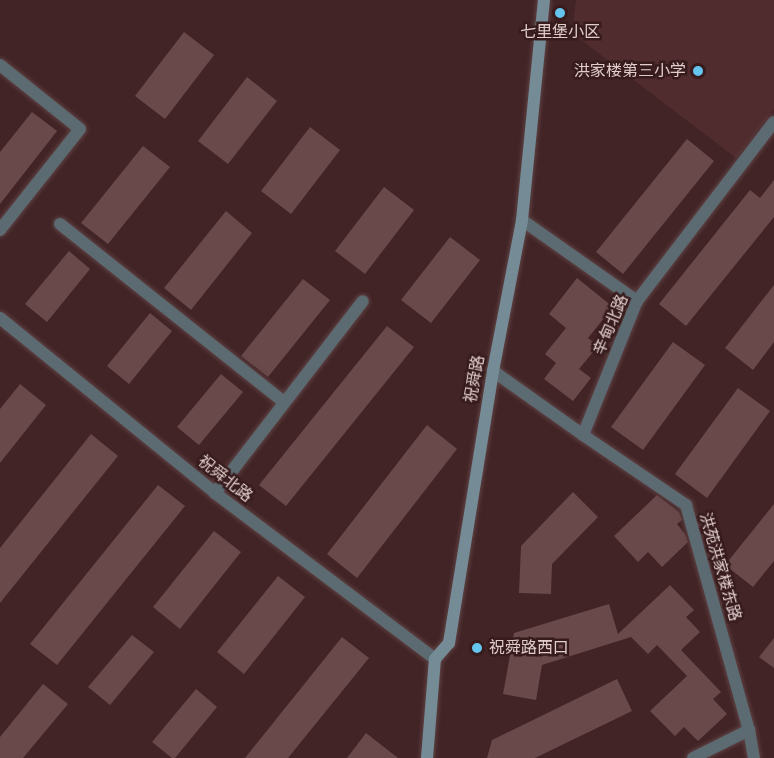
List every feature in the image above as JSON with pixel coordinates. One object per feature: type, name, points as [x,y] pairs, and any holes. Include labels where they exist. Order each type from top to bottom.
[{"type":"main road","name":"祝舜路","points":[[427,758],[435,659],[448,643],[493,371],[522,220],[544,0]]},
{"type":"street","points":[[0,65],[80,129],[0,230]]},
{"type":"street","name":"辛甸北路","points":[[584,435],[638,301],[774,122]]},
{"type":"street","points":[[522,220],[638,301]]},
{"type":"street","points":[[60,224],[284,402]]},
{"type":"street","points":[[214,493],[363,301]]},
{"type":"street","name":"祝舜北路","points":[[0,318],[214,493],[435,659]]},
{"type":"street","points":[[493,371],[584,435]]},
{"type":"street","name":"洪苑洪家楼东路","points":[[584,435],[686,505],[749,730],[754,758]]},
{"type":"street","points":[[693,758],[749,730]]},
{"type":"shaded area","name":"洪家楼第三小学","points":[[576,0],[774,0],[774,109],[736,158],[572,33]]},
{"type":"building","points":[[184,32],[214,55],[165,119],[135,96]]},
{"type":"building","points":[[247,77],[277,101],[228,164],[198,141]]},
{"type":"building","points":[[32,112],[57,131],[0,204],[0,152]]},
{"type":"building","points":[[310,127],[340,150],[291,214],[261,191]]},
{"type":"building","points":[[687,139],[714,161],[623,274],[596,252]]},
{"type":"building","points":[[143,146],[170,167],[108,244],[81,223]]},
{"type":"building","points":[[774,180],[774,217],[686,326],[659,304],[750,190],[760,198]]},
{"type":"building","points":[[384,187],[414,210],[365,274],[335,251]]},
{"type":"building","points":[[226,211],[252,233],[191,310],[164,288]]},
{"type":"building","points":[[450,237],[480,260],[431,323],[401,300]]},
{"type":"building","points":[[69,251],[90,269],[47,322],[25,304]]},
{"type":"building","points":[[577,278],[613,307],[588,338],[598,346],[579,369],[591,378],[573,401],[544,379],[556,363],[545,354],[566,328],[549,314]]},
{"type":"building","points":[[303,279],[330,300],[268,377],[241,356]]},
{"type":"building","points":[[774,285],[774,342],[753,370],[725,348]]},
{"type":"building","points":[[150,313],[172,331],[129,384],[107,366]]},
{"type":"building","points":[[387,326],[414,347],[286,506],[259,485]]},
{"type":"building","points":[[673,342],[705,365],[643,450],[611,427]]},
{"type":"building","points":[[221,374],[243,392],[199,445],[177,427]]},
{"type":"building","points":[[20,384],[46,405],[0,463],[0,409]]},
{"type":"building","points":[[738,388],[770,411],[707,498],[675,474]]},
{"type":"building","points":[[427,425],[457,449],[357,578],[327,554]]},
{"type":"building","points":[[91,434],[118,456],[0,603],[0,548]]},
{"type":"building","points":[[158,485],[185,506],[57,665],[30,644]]},
{"type":"building","points":[[573,492],[598,517],[552,564],[551,594],[519,593],[521,546]]},
{"type":"building","points":[[657,495],[679,512],[682,520],[677,524],[688,542],[662,567],[648,552],[638,562],[614,536]]},
{"type":"building","points":[[774,504],[774,561],[753,587],[725,565]]},
{"type":"building","points":[[214,531],[241,552],[180,629],[153,607]]},
{"type":"building","points":[[278,576],[305,597],[244,674],[217,652]]},
{"type":"building","points":[[670,585],[694,610],[686,617],[700,632],[681,650],[721,692],[713,699],[727,714],[698,741],[684,727],[675,736],[650,711],[687,676],[657,645],[648,654],[631,637],[542,665],[536,700],[503,694],[514,633],[609,604],[618,634]]},
{"type":"building","points":[[132,635],[154,652],[110,705],[88,687]]},
{"type":"building","points":[[342,637],[369,658],[288,758],[245,758]]},
{"type":"building","points":[[774,638],[774,668],[759,657]]},
{"type":"building","points":[[617,679],[632,711],[535,758],[487,758],[492,740]]},
{"type":"building","points":[[43,684],[68,704],[23,758],[0,758],[0,737]]},
{"type":"building","points":[[196,689],[217,707],[175,758],[172,758],[152,742]]},
{"type":"building","points":[[366,733],[398,758],[347,758]]},
{"type":"place","name":"七里堡小区","points":[[560,13]]},
{"type":"place","name":"洪家楼第三小学","points":[[698,71]]},
{"type":"place","name":"祝舜路西口","points":[[477,648]]}]
